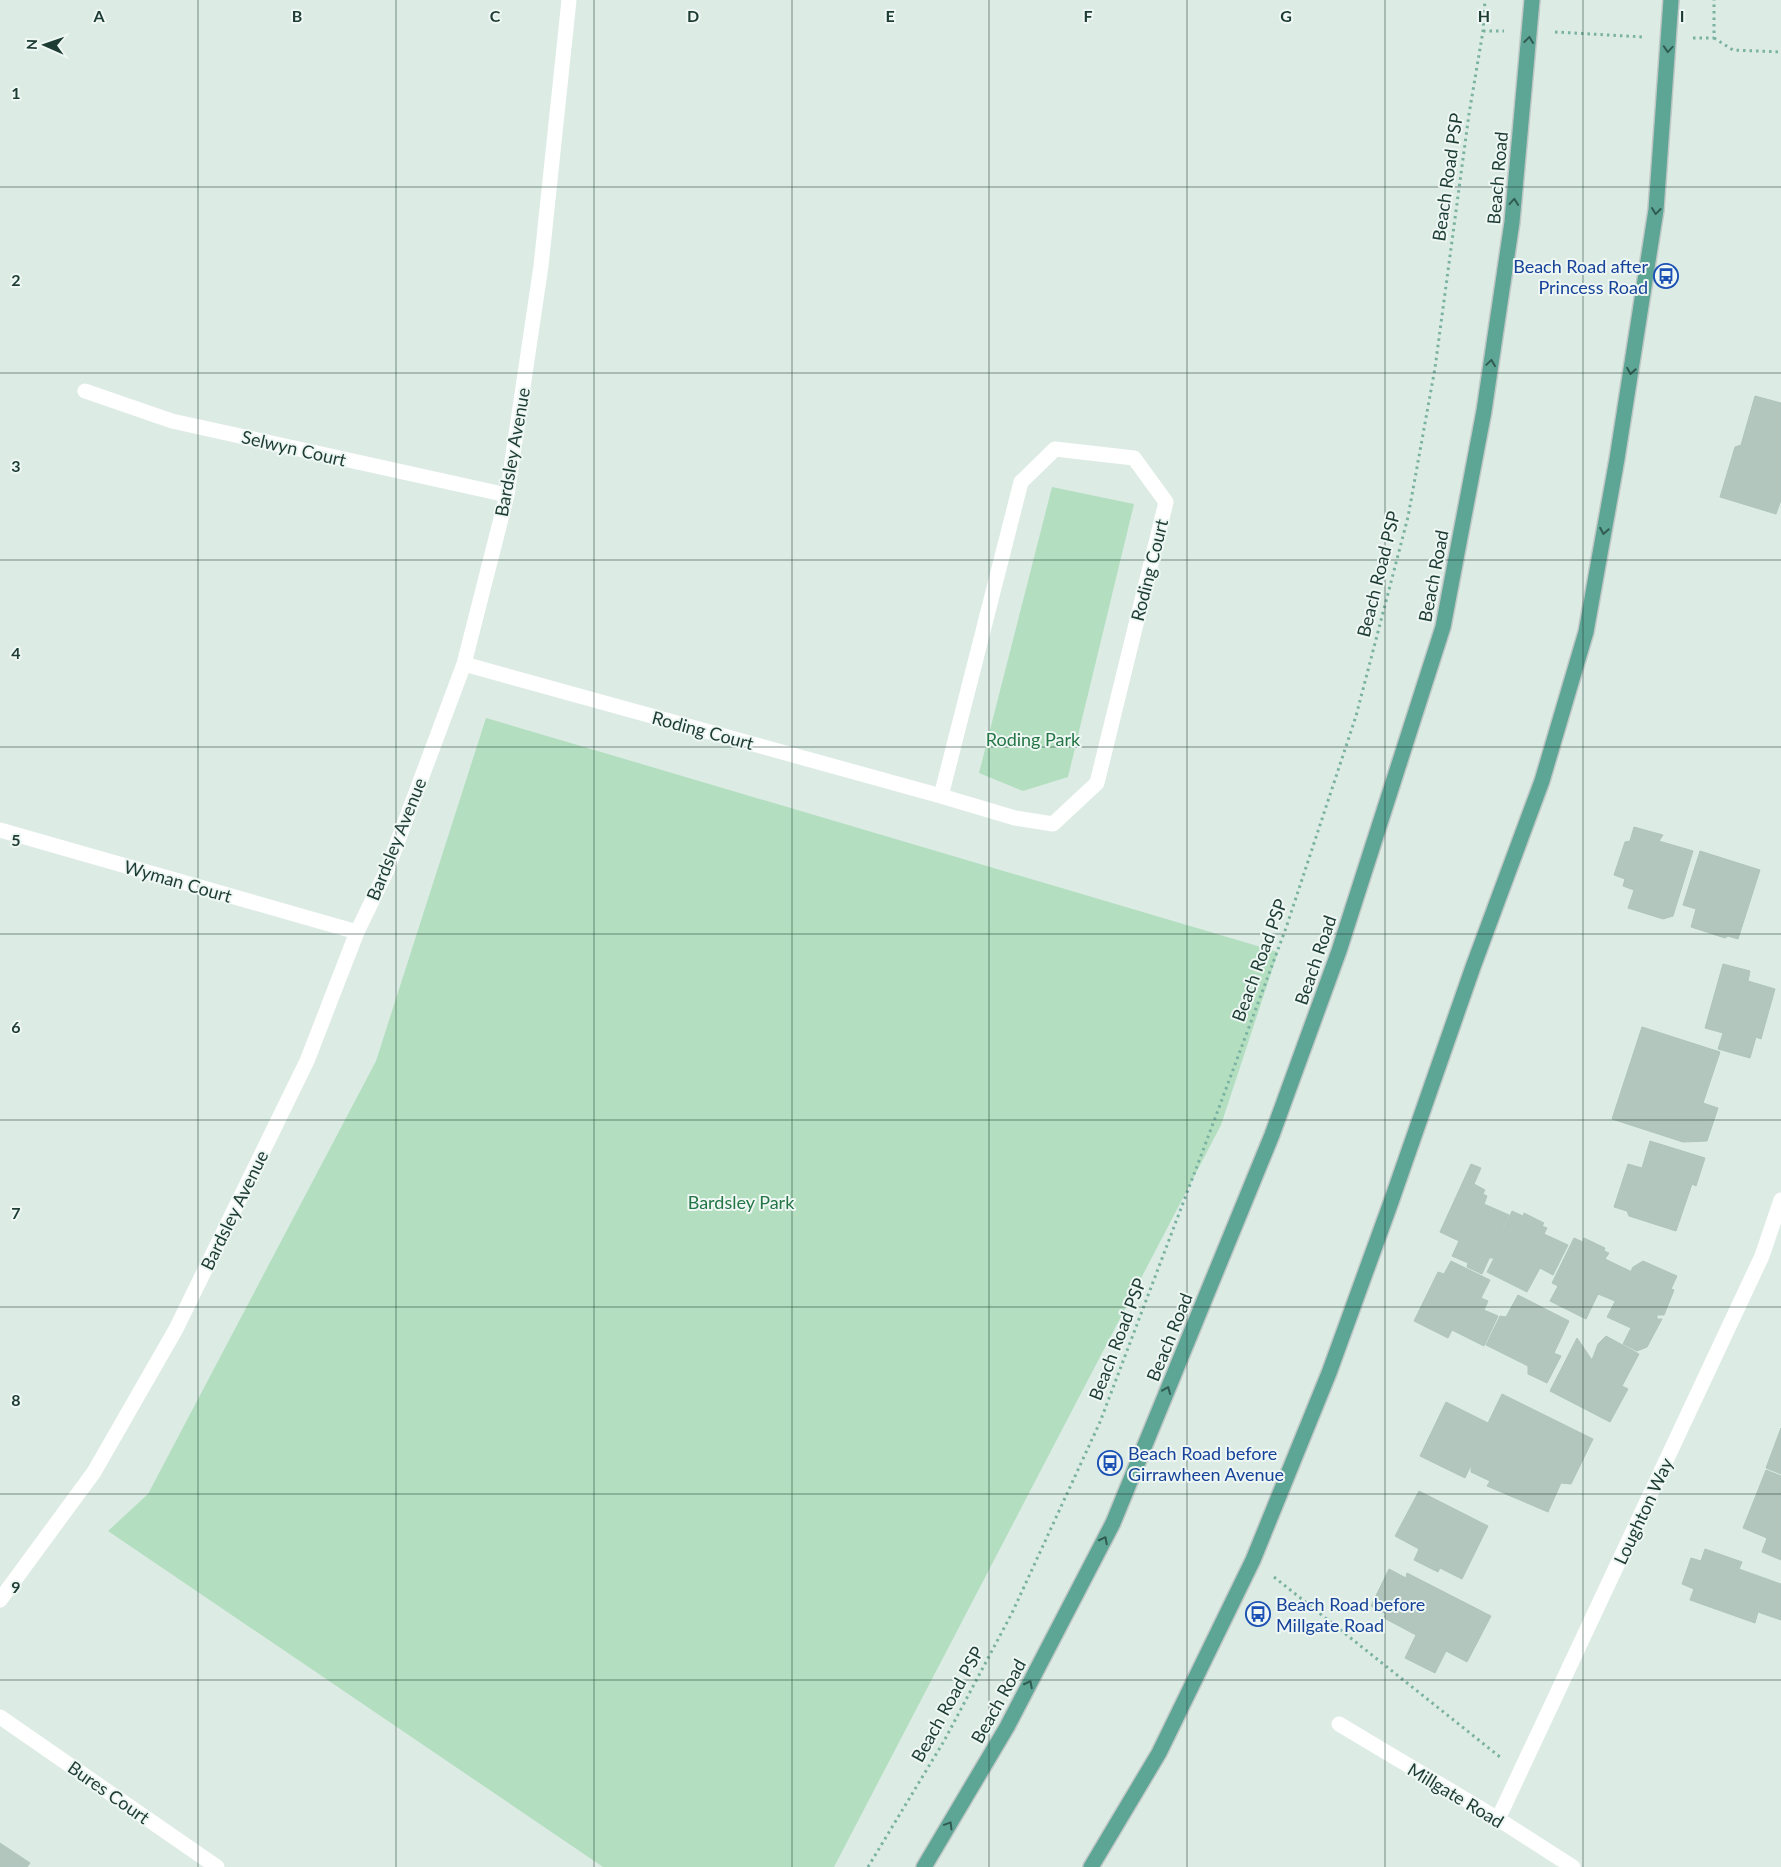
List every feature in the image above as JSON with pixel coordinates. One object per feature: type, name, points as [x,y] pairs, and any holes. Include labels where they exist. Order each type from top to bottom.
[{"type":"main road","name":"Beach Road","points":[[924,1867],[1007,1727],[1113,1523],[1272,1135],[1339,951],[1443,627],[1484,411],[1512,222],[1532,0]]},
{"type":"main road","points":[[1091,1867],[1159,1753],[1252,1560],[1329,1373],[1473,967],[1542,781],[1586,632],[1617,459],[1656,210],[1671,0]]},
{"type":"street","name":"Bardsley Avenue","points":[[0,1600],[94,1472],[176,1329],[307,1061],[357,932],[387,870],[464,664],[507,495],[541,266],[569,0]]},
{"type":"street","name":"Selwyn Court","points":[[84,391],[172,421],[507,495]]},
{"type":"street","name":"Roding Court","points":[[464,664],[1015,818],[1053,824],[1097,783],[1166,502],[1134,458],[1055,449],[1021,482],[941,796]]},
{"type":"street","name":"Wyman Court","points":[[0,830],[357,932]]},
{"type":"street","name":"Loughton Way","points":[[1498,1819],[1762,1256],[1781,1200]]},
{"type":"street","name":"Bures Court","points":[[0,1717],[217,1867]]},
{"type":"street","name":"Millgate Road","points":[[1338,1724],[1498,1819],[1573,1867]]},
{"type":"path","name":"Beach Road PSP","points":[[868,1867],[944,1741],[1012,1613],[1100,1422],[1286,928],[1356,716],[1408,517],[1435,368],[1486,0]]},
{"type":"path","points":[[1714,0],[1714,38]]},
{"type":"path","points":[[1483,30],[1669,38],[1714,38],[1734,50],[1781,52]]},
{"type":"path","points":[[1252,1560],[1520,1773]]},
{"type":"green space","name":"Roding Park","points":[[1052,487],[1134,504],[1068,777],[1023,791],[979,773]]},
{"type":"green space","name":"Bardsley Park","points":[[486,718],[1278,952],[1221,1125],[834,1867],[603,1867],[108,1531],[148,1494],[376,1061]]},
{"type":"building","points":[[1755,396],[1781,403],[1781,500],[1776,514],[1720,497],[1735,447],[1741,445]]},
{"type":"building","points":[[1634,827],[1663,835],[1659,841],[1693,851],[1673,916],[1663,919],[1628,908],[1634,890],[1623,886],[1625,879],[1614,875],[1625,842],[1630,841]]},
{"type":"building","points":[[1700,851],[1760,870],[1738,939],[1728,936],[1725,938],[1691,927],[1696,909],[1683,905]]},
{"type":"building","points":[[1723,964],[1750,971],[1748,981],[1775,989],[1761,1039],[1756,1037],[1750,1058],[1718,1049],[1723,1033],[1705,1028]]},
{"type":"building","points":[[1642,1027],[1720,1052],[1703,1103],[1718,1108],[1707,1141],[1683,1142],[1612,1119]]},
{"type":"building","points":[[1650,1141],[1705,1158],[1696,1186],[1692,1184],[1676,1231],[1629,1216],[1627,1211],[1614,1207],[1628,1164],[1642,1168]]},
{"type":"building","points":[[1471,1164],[1481,1168],[1474,1184],[1485,1190],[1483,1194],[1487,1196],[1484,1204],[1509,1215],[1482,1274],[1467,1267],[1468,1263],[1452,1256],[1459,1241],[1440,1232]]},
{"type":"building","points":[[1512,1211],[1523,1216],[1524,1213],[1544,1223],[1542,1226],[1547,1228],[1544,1234],[1568,1245],[1553,1275],[1540,1268],[1527,1292],[1487,1272],[1494,1258],[1490,1258]]},
{"type":"building","points":[[1574,1238],[1583,1242],[1584,1238],[1605,1248],[1604,1251],[1609,1253],[1605,1259],[1630,1271],[1615,1301],[1598,1294],[1586,1319],[1550,1301],[1558,1286],[1552,1283]]},
{"type":"building","points":[[1451,1261],[1490,1280],[1481,1298],[1488,1301],[1484,1310],[1498,1316],[1484,1346],[1452,1330],[1448,1338],[1414,1321],[1438,1272],[1444,1274]]},
{"type":"building","points":[[1643,1261],[1677,1276],[1671,1289],[1674,1290],[1664,1315],[1657,1315],[1657,1319],[1662,1319],[1647,1347],[1637,1351],[1623,1344],[1631,1328],[1607,1317],[1633,1267]]},
{"type":"building","points":[[1518,1295],[1569,1321],[1554,1353],[1561,1356],[1547,1383],[1528,1374],[1528,1366],[1486,1345],[1500,1316],[1506,1317]]},
{"type":"building","points":[[1606,1336],[1639,1354],[1622,1386],[1628,1389],[1610,1422],[1550,1391],[1577,1338],[1592,1360],[1598,1344]]},
{"type":"building","points":[[1502,1394],[1593,1439],[1571,1484],[1561,1483],[1548,1512],[1487,1486],[1490,1481],[1471,1472],[1471,1465],[1465,1478],[1420,1456],[1446,1402],[1488,1423]]},
{"type":"building","points":[[1781,1428],[1781,1474],[1766,1468]]},
{"type":"building","points":[[1766,1470],[1781,1476],[1781,1560],[1762,1552],[1767,1538],[1743,1528]]},
{"type":"building","points":[[1419,1491],[1488,1526],[1462,1579],[1440,1568],[1438,1572],[1414,1560],[1419,1549],[1395,1536]]},
{"type":"building","points":[[1705,1549],[1742,1562],[1739,1569],[1781,1584],[1781,1620],[1758,1612],[1755,1623],[1690,1600],[1694,1589],[1682,1584],[1691,1558],[1701,1561]]},
{"type":"building","points":[[1389,1569],[1406,1578],[1407,1573],[1491,1616],[1467,1662],[1446,1651],[1435,1673],[1405,1658],[1416,1635],[1384,1618],[1386,1614],[1371,1606]]},
{"type":"building","points":[[0,1843],[30,1863],[27,1867],[0,1867]]},
{"type":"place","name":"Beach Road after Princess Road","points":[[1666,276]]},
{"type":"place","name":"Beach Road before Girrawheen Avenue","points":[[1110,1463]]},
{"type":"place","name":"Beach Road before Millgate Road","points":[[1258,1614]]}]
